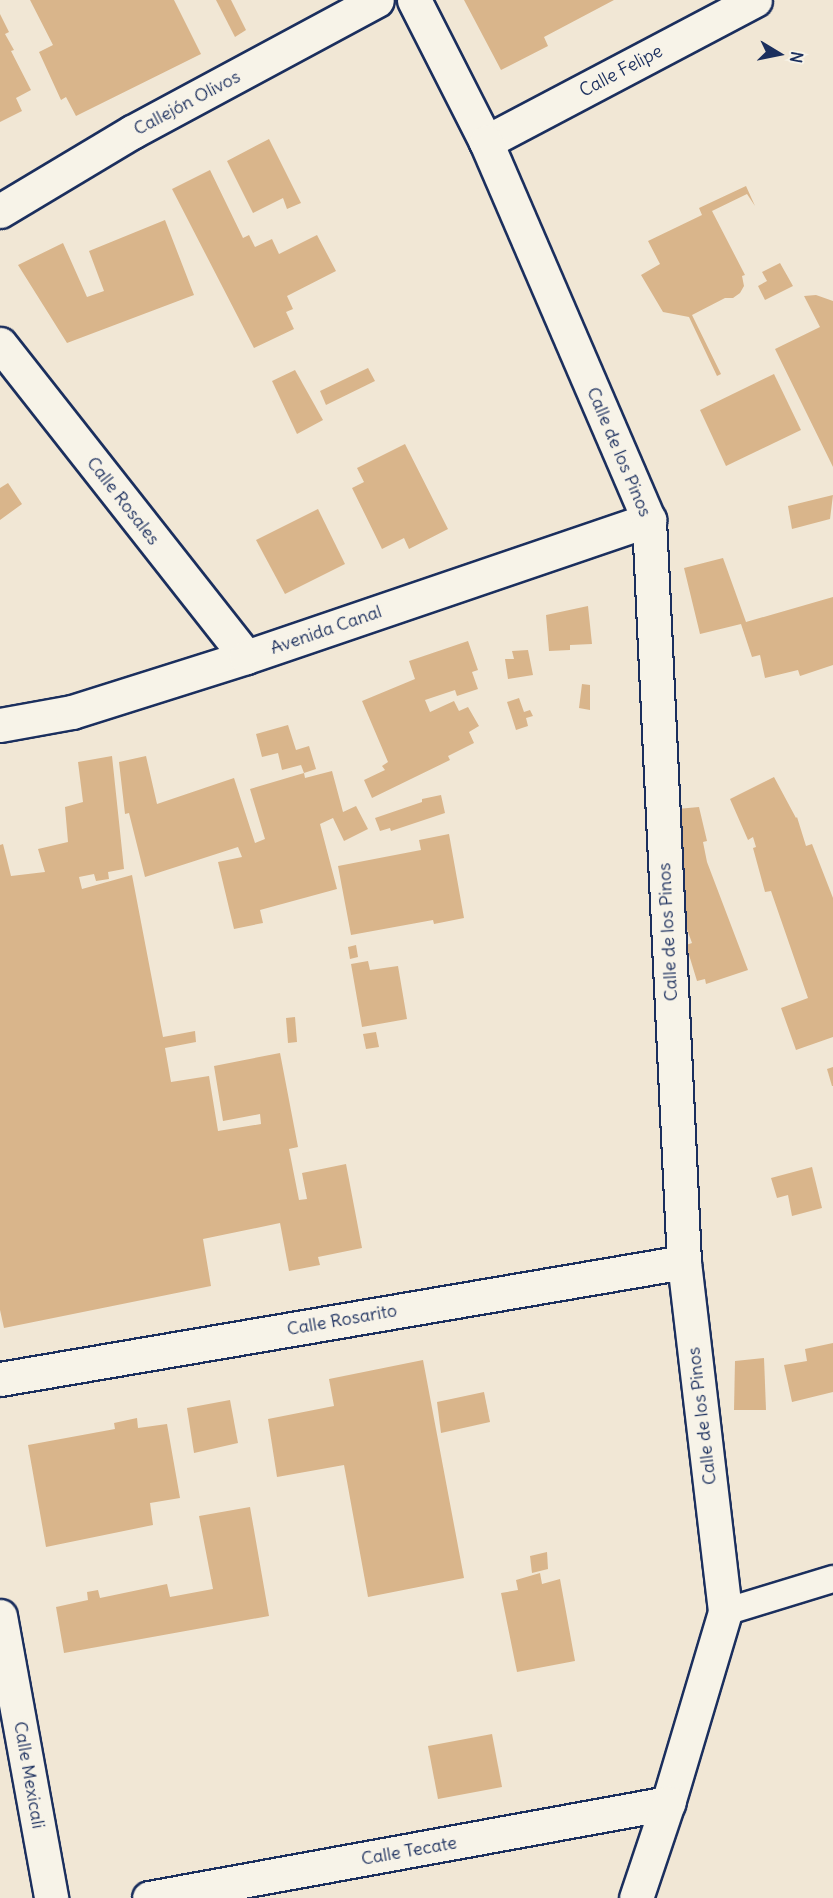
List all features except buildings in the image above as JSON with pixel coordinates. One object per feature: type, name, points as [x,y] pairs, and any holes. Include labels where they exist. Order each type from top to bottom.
[{"type":"street","name":"Callejón Olivos","points":[[0,211],[132,132],[377,0]]},
{"type":"street","name":"Calle de los Pinos","points":[[414,0],[486,142],[649,520],[684,1262],[725,1612],[668,1803],[636,1898]]},
{"type":"street","name":"Calle Felipe","points":[[486,142],[755,0]]},
{"type":"street","name":"Calle Rosales","points":[[0,344],[246,657]]},
{"type":"street","name":"Avenida Canal","points":[[0,725],[72,712],[246,657],[649,520]]},
{"type":"street","name":"Calle Rosarito","points":[[0,1379],[684,1262]]},
{"type":"street","name":"Calle Mexicali","points":[[0,1616],[51,1898]]},
{"type":"street","name":"Calle Tecate","points":[[149,1898],[668,1803]]},
{"type":"lane","points":[[725,1612],[833,1579]]}]
